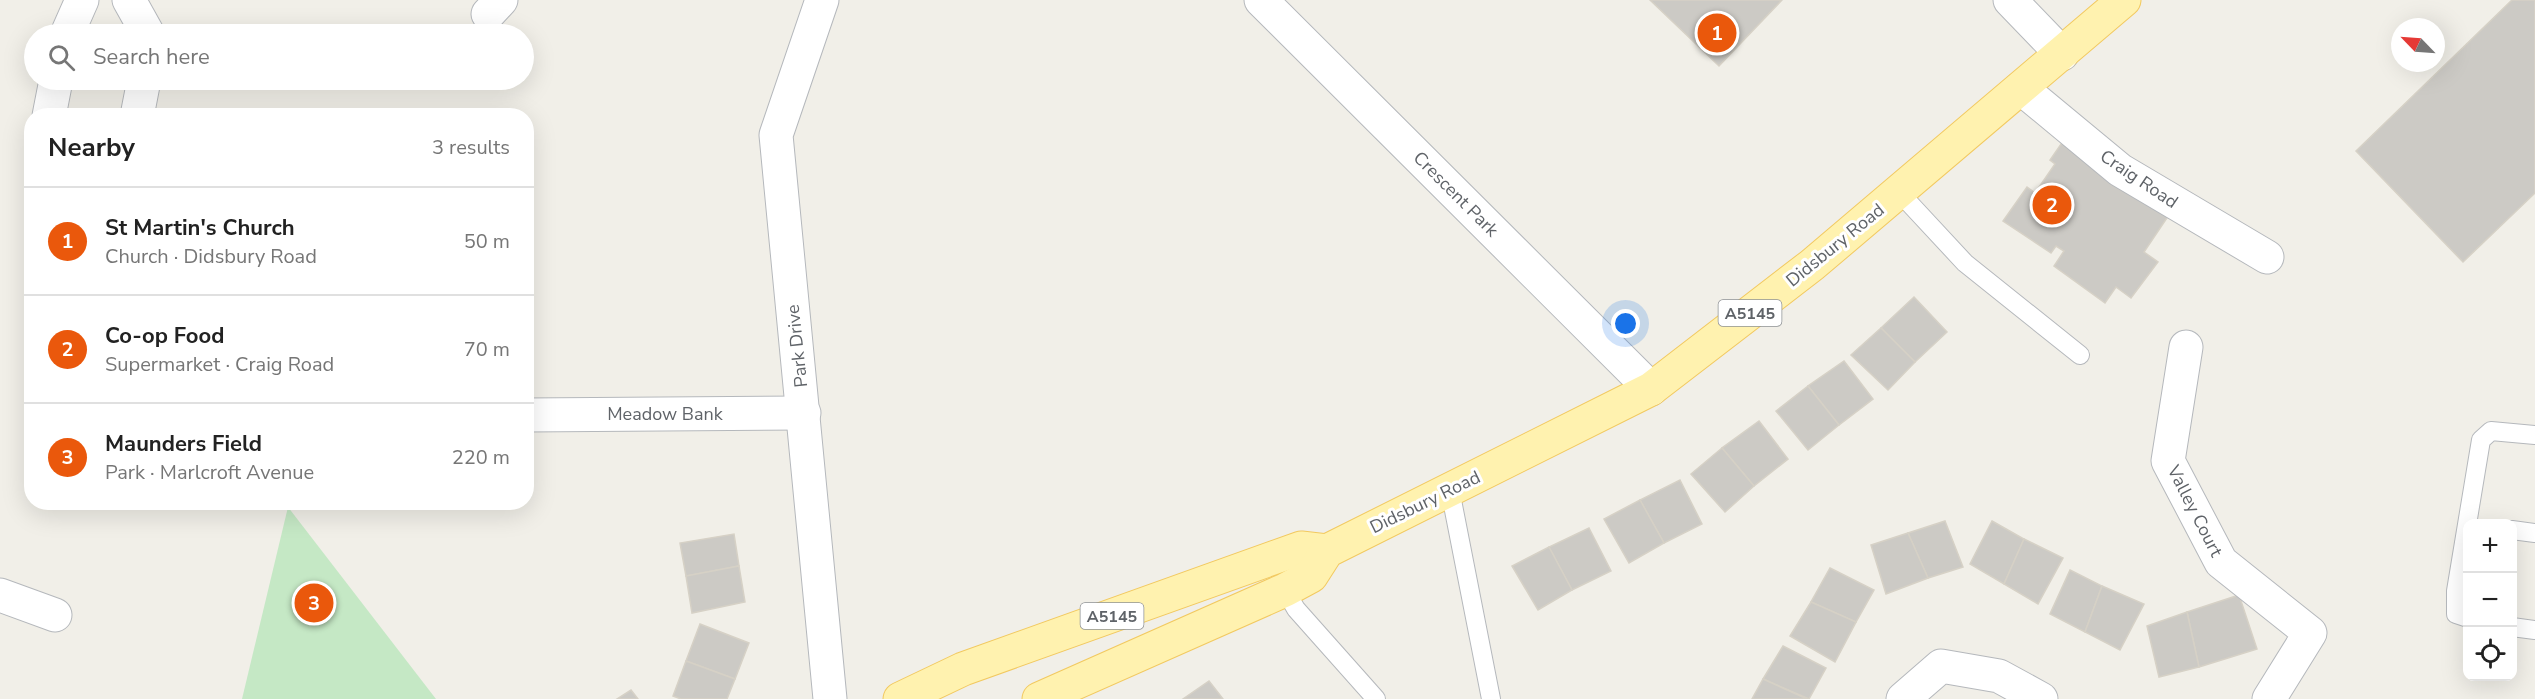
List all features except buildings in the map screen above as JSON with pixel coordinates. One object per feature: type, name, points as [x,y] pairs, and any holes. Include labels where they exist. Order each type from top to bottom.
[{"type":"main road","name":"Didsbury Road","points":[[1327,551],[1651,389],[1812,265],[2124,0]]},
{"type":"main road","name":"A5145","points":[[900,699],[963,669],[1300,548],[1327,551],[1311,576],[1285,590],[1039,699]]},
{"type":"street","points":[[71,24],[81,0]]},
{"type":"street","points":[[129,0],[142,24]]},
{"type":"street","name":"Park Drive","points":[[822,0],[776,135],[830,699]]},
{"type":"street","name":"Crescent Park","points":[[1261,0],[1651,389]]},
{"type":"street","points":[[2010,0],[2062,54]]},
{"type":"street","name":"Craig Road","points":[[2021,88],[2120,170],[2266,257]]},
{"type":"street","points":[[51,108],[54,90]]},
{"type":"street","points":[[139,108],[142,90]]},
{"type":"street","name":"Valley Court","points":[[2186,347],[2168,461],[2221,562],[2310,633],[2269,699]]},
{"type":"street","name":"Meadow Bank","points":[[534,416],[804,413]]},
{"type":"street","points":[[0,595],[55,615]]},
{"type":"street","points":[[1903,699],[1941,666],[1999,676],[2042,699]]},
{"type":"lane","points":[[1899,192],[1965,263],[2080,355]]},
{"type":"lane","points":[[2468,519],[2481,440],[2491,432],[2535,435]]},
{"type":"lane","points":[[1450,490],[1491,699]]},
{"type":"lane","points":[[2517,531],[2535,533]]},
{"type":"lane","points":[[2463,549],[2456,591],[2456,614],[2463,616]]},
{"type":"lane","points":[[1285,590],[1296,609],[1376,699]]},
{"type":"lane","points":[[2517,628],[2535,630]]},
{"type":"green space","points":[[287,510],[290,510],[436,699],[242,699]]},
{"type":"place","name":"St Martin's Church","points":[[1717,33]]},
{"type":"place","name":"Co-op Food","points":[[2052,205]]},
{"type":"place","name":"Maunders Field","points":[[314,603]]}]
